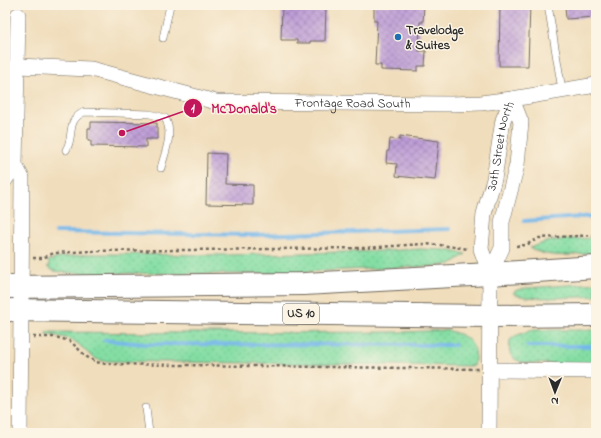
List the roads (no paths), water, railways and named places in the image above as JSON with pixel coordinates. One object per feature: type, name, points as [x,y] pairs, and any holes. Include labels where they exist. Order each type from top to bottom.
[{"type":"main road","points":[[13,287],[304,284],[596,267]]},
{"type":"main road","name":"US 10","points":[[13,310],[490,316],[596,315]]},
{"type":"street","points":[[5,180],[10,165],[17,66],[18,15]]},
{"type":"street","name":"Frontage Road South","points":[[17,66],[91,69],[216,102],[481,103],[512,100],[596,85]]},
{"type":"street","name":"30th Street North","points":[[490,274],[502,248],[502,222],[517,165],[521,122],[512,100]]},
{"type":"street","name":"30th Street North","points":[[489,433],[490,274],[481,249],[484,214],[494,179],[503,120],[512,100]]},
{"type":"street","points":[[10,165],[22,178],[21,259],[13,287],[13,310],[20,337],[20,433]]},
{"type":"street","points":[[490,370],[596,371]]},
{"type":"lane","points":[[164,38],[170,5]]},
{"type":"lane","points":[[548,5],[562,90]]},
{"type":"lane","points":[[66,150],[70,144],[71,127],[76,116],[84,112],[150,114],[165,118],[169,124],[169,142],[161,168]]},
{"type":"lane","points":[[146,408],[149,433]]},
{"type":"waterway","points":[[524,221],[596,216]]},
{"type":"waterway","points":[[56,232],[253,235],[450,229]]},
{"type":"waterway","points":[[104,340],[145,344],[455,345]]},
{"type":"waterway","points":[[527,346],[596,346]]},
{"type":"place","name":"Travelodge & Suites","points":[[398,37]]},
{"type":"place","name":"McDonald's","points":[[122,133]]}]
